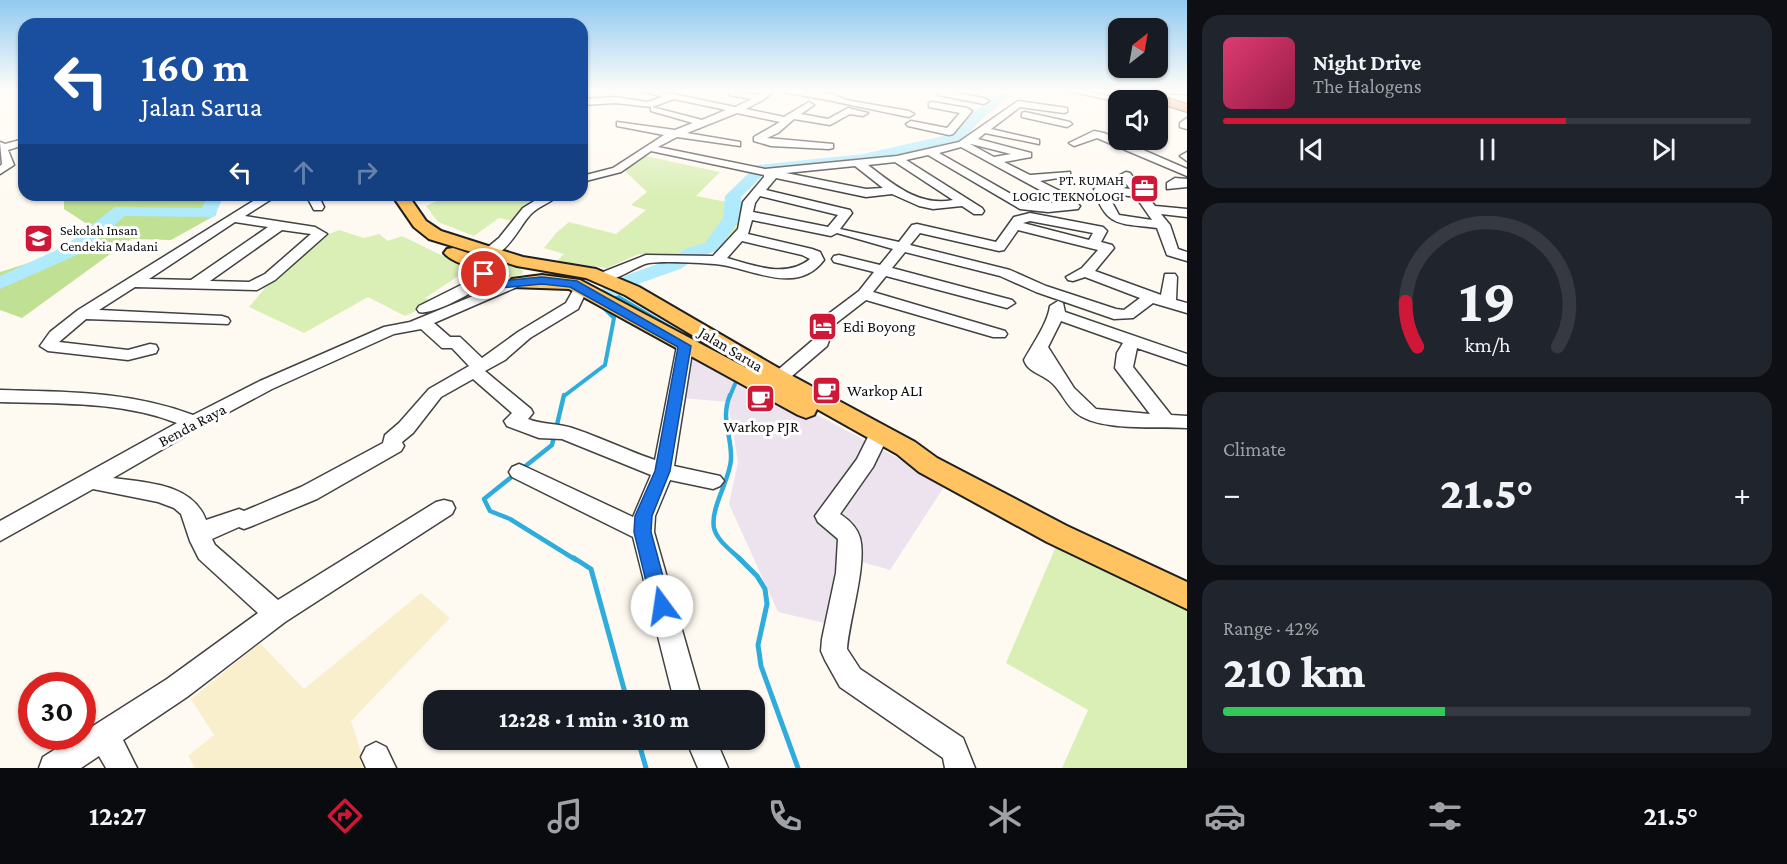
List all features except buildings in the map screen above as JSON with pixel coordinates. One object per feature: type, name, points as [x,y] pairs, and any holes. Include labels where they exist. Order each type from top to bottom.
[{"type":"main road","points":[[391,201],[409,230],[447,252],[484,266],[495,262],[519,261],[528,264],[533,271],[530,278],[516,284]]},
{"type":"main road","points":[[404,201],[420,224],[484,266]]},
{"type":"main road","name":"Jalan Sarua","points":[[519,261],[580,271],[606,278],[628,301],[685,346],[762,388],[877,439],[906,448],[928,465],[1058,534],[1187,596]]},
{"type":"main road","name":"Jalan Sarua","points":[[484,266],[499,284],[557,281],[589,292],[628,301],[779,378],[877,439]]},
{"type":"street","points":[[630,126],[736,144]]},
{"type":"street","points":[[588,177],[617,170],[656,145],[693,126]]},
{"type":"street","points":[[708,126],[720,128]]},
{"type":"street","points":[[758,139],[781,126]]},
{"type":"street","points":[[931,126],[949,132],[948,126]]},
{"type":"street","points":[[976,126],[1035,142]]},
{"type":"street","points":[[766,170],[897,159],[966,142],[988,126]]},
{"type":"street","points":[[719,141],[739,133],[771,143],[829,146]]},
{"type":"street","points":[[1074,143],[1094,134],[1100,135],[1187,173]]},
{"type":"street","points":[[930,152],[1024,206],[1048,208],[1074,206],[1066,199],[993,160],[966,142]]},
{"type":"street","points":[[966,142],[1027,155],[993,160]]},
{"type":"street","points":[[656,145],[696,148]]},
{"type":"street","points":[[656,145],[748,168],[866,193],[895,190]]},
{"type":"street","points":[[3,158],[18,147]]},
{"type":"street","points":[[3,158],[18,164]]},
{"type":"street","points":[[897,159],[978,211]]},
{"type":"street","points":[[857,162],[895,190],[913,200],[932,207],[965,202]]},
{"type":"street","points":[[813,166],[842,188]]},
{"type":"street","points":[[717,260],[744,230],[747,206],[770,178],[766,170]]},
{"type":"street","points":[[1028,179],[1066,174]]},
{"type":"street","points":[[1126,175],[1163,225],[1172,252],[1187,257]]},
{"type":"street","points":[[1171,186],[1175,182],[1187,183]]},
{"type":"street","points":[[1142,194],[1100,189],[1104,202],[1114,218],[1163,225]]},
{"type":"street","points":[[747,215],[831,232],[846,213],[757,192]]},
{"type":"street","points":[[1066,199],[1080,196]]},
{"type":"street","points":[[150,349],[128,355],[48,346],[54,338],[84,314],[262,201]]},
{"type":"street","points":[[315,201],[318,207]]},
{"type":"street","name":"Benda Raya","points":[[390,330],[404,319],[462,291],[527,211],[543,201]]},
{"type":"street","points":[[1152,209],[1187,213]]},
{"type":"street","points":[[779,378],[821,342],[824,328],[864,294],[917,228],[999,247],[1019,220],[1028,217],[1101,231],[1095,242]]},
{"type":"street","points":[[135,283],[252,287],[270,277],[320,234],[233,218]]},
{"type":"street","points":[[193,286],[280,225]]},
{"type":"street","points":[[1016,225],[1107,248],[1080,274],[1187,308]]},
{"type":"street","points":[[843,232],[1005,273],[1041,289],[1121,316],[1127,315],[1148,298],[1162,300]]},
{"type":"street","points":[[606,278],[646,259],[717,260],[790,274],[803,270],[817,260],[815,255],[807,252],[739,236]]},
{"type":"street","points":[[839,259],[1007,303]]},
{"type":"street","points":[[1162,300],[1170,277]]},
{"type":"street","name":"Benda Raya","points":[[0,532],[194,422],[266,385],[390,330],[422,322],[516,284]]},
{"type":"street","points":[[200,535],[213,527],[239,518],[244,520],[309,493],[394,446],[392,440],[406,428],[435,393],[499,356],[524,335],[573,306],[589,292]]},
{"type":"street","points":[[864,294],[999,334]]},
{"type":"street","points":[[1187,360],[1057,310],[1033,360],[1034,364],[1057,378],[1088,412],[1104,417],[1187,422]]},
{"type":"street","points":[[84,314],[222,321]]},
{"type":"street","points":[[422,322],[448,344],[454,341],[476,368],[524,413],[514,421],[539,432],[560,431],[663,471],[713,481]]},
{"type":"street","points":[[1132,340],[1126,353],[1124,368],[1166,420]]},
{"type":"street","points":[[685,346],[663,471],[644,516],[643,532],[685,690]]},
{"type":"street","points":[[0,396],[79,398],[128,403],[156,409],[194,422]]},
{"type":"street","points":[[877,439],[866,462],[826,516],[844,529],[849,539],[848,573],[834,651],[850,678],[952,748],[957,754],[960,768]]},
{"type":"street","points":[[519,472],[643,532]]},
{"type":"street","points":[[90,481],[113,488],[170,495],[184,502],[191,511],[202,545],[215,561],[276,614]]},
{"type":"street","points":[[54,768],[105,737],[177,688],[276,614],[444,508]]},
{"type":"street","points":[[105,737],[122,768]]},
{"type":"street","points":[[705,750],[713,768]]},
{"type":"shaded area","points":[[684,343],[946,484],[890,570],[862,562],[845,628],[778,612],[729,504],[738,462],[728,402],[682,398]]},
{"type":"shaded area","points":[[421,593],[450,618],[351,721],[366,768],[195,768],[188,756],[214,735],[191,699],[260,643],[304,689]]},
{"type":"green space","points":[[641,155],[720,172],[696,196],[747,206],[750,222],[717,249],[684,256],[639,254],[607,268],[555,263],[564,254],[544,248],[569,222],[616,234],[646,210],[631,205],[647,192],[621,167]]},
{"type":"green space","points":[[64,201],[219,201],[216,215],[171,240],[131,239],[22,318],[0,310],[0,272],[69,250],[87,224],[64,209]]},
{"type":"green space","points":[[437,201],[540,201],[516,222],[499,218],[474,236],[438,222],[426,206]]},
{"type":"green space","points":[[339,230],[364,238],[379,234],[388,241],[402,236],[472,267],[425,298],[435,302],[405,316],[368,297],[304,333],[249,307],[265,288],[329,234]]},
{"type":"green space","points":[[505,266],[517,266],[523,271],[522,274],[507,280],[496,276],[496,270]]},
{"type":"green space","points":[[1060,537],[1187,598],[1187,768],[1062,768],[1088,710],[1006,663]]},
{"type":"waterway","points":[[610,292],[634,279],[673,265],[694,252],[711,247],[732,218],[733,196],[762,168],[863,158],[957,137],[968,126]]},
{"type":"waterway","points":[[0,283],[72,250],[121,211],[208,213],[213,201]]},
{"type":"waterway","points":[[607,298],[610,292],[676,331]]},
{"type":"waterway","points":[[564,396],[605,365],[614,318],[604,308],[605,305]]},
{"type":"waterway","points":[[730,396],[735,384]]},
{"type":"waterway","points":[[556,429],[564,395]]},
{"type":"waterway","points":[[730,395],[726,420],[731,459],[717,503],[714,528],[721,541],[741,560]]},
{"type":"waterway","points":[[523,468],[552,445],[554,436]]},
{"type":"waterway","points":[[514,475],[484,499],[490,511],[510,519],[576,560]]},
{"type":"waterway","points":[[574,558],[591,569],[624,690]]},
{"type":"waterway","points":[[741,560],[757,576],[765,589],[767,604],[758,645],[761,666],[798,768]]},
{"type":"waterway","points":[[641,750],[646,768]]},
{"type":"place","name":"PT. RUMAH LOGIC TEKNOLOGI","points":[[1145,188]]},
{"type":"place","name":"Sekolah Insan Cendekia Madani","points":[[39,238]]},
{"type":"place","name":"Edi Boyong","points":[[822,326]]},
{"type":"place","name":"Warkop ALI","points":[[826,390]]},
{"type":"place","name":"Warkop PJR","points":[[761,398]]},
{"type":"route","points":[[484,274],[493,283],[506,285],[542,280],[573,284],[685,346],[663,471],[644,516],[643,532],[662,606]]}]
